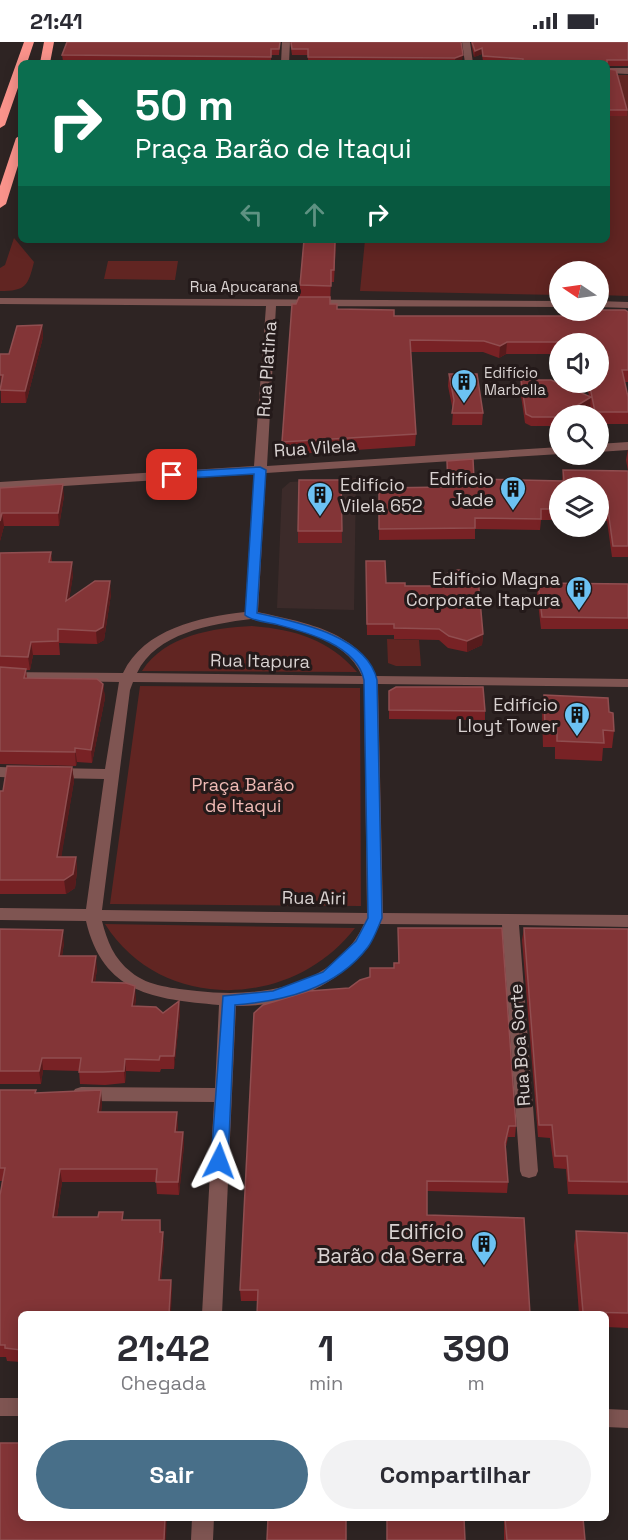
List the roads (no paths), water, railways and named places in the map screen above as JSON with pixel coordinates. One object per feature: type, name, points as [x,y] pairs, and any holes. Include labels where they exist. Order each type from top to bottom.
[{"type":"highway","points":[[22,60],[29,42]]},
{"type":"highway","points":[[46,60],[49,42]]},
{"type":"highway","points":[[0,125],[18,73]]},
{"type":"highway","points":[[0,204],[18,147]]},
{"type":"street","points":[[285,60],[286,42]]},
{"type":"street","points":[[466,42],[469,60]]},
{"type":"street","points":[[610,71],[628,71]]},
{"type":"street","name":"Rua Apucarana","points":[[0,301],[549,304]]},
{"type":"street","name":"Rua Platina","points":[[251,615],[271,303]]},
{"type":"street","points":[[609,304],[628,304]]},
{"type":"street","points":[[609,447],[628,446]]},
{"type":"street","name":"Rua Vilela","points":[[0,486],[549,452]]},
{"type":"street","points":[[251,615],[303,628],[352,650],[368,667],[371,680],[375,918],[362,944],[328,976],[274,997],[228,1000],[168,993],[144,987],[120,973],[98,940],[93,915],[123,690],[146,650],[169,636],[202,624],[251,615]]},
{"type":"street","name":"Rua Itapura","points":[[0,676],[628,683]]},
{"type":"street","points":[[0,772],[111,774]]},
{"type":"street","name":"Rua Airi","points":[[0,914],[628,921]]},
{"type":"street","name":"Rua Boa Sorte","points":[[510,919],[529,1170]]},
{"type":"street","points":[[212,1311],[228,1000]]},
{"type":"street","points":[[59,1094],[223,1095]]},
{"type":"street","points":[[0,1407],[18,1407]]},
{"type":"street","points":[[609,1418],[628,1419]]},
{"type":"street","points":[[202,1540],[203,1521]]},
{"type":"place","name":"Edifício Marbella","points":[[464,405]]},
{"type":"place","name":"Edifício Jade","points":[[513,512]]},
{"type":"place","name":"Edifício Vilela 652","points":[[320,518]]},
{"type":"place","name":"Edifício Magna Corporate Itapura","points":[[579,612]]},
{"type":"place","name":"Edifício Lloyt Tower","points":[[577,738]]},
{"type":"place","name":"Edifício Barão da Serra","points":[[484,1267]]},
{"type":"park label","name":"Praça Barão de Itaqui","points":[[243,795]]}]
